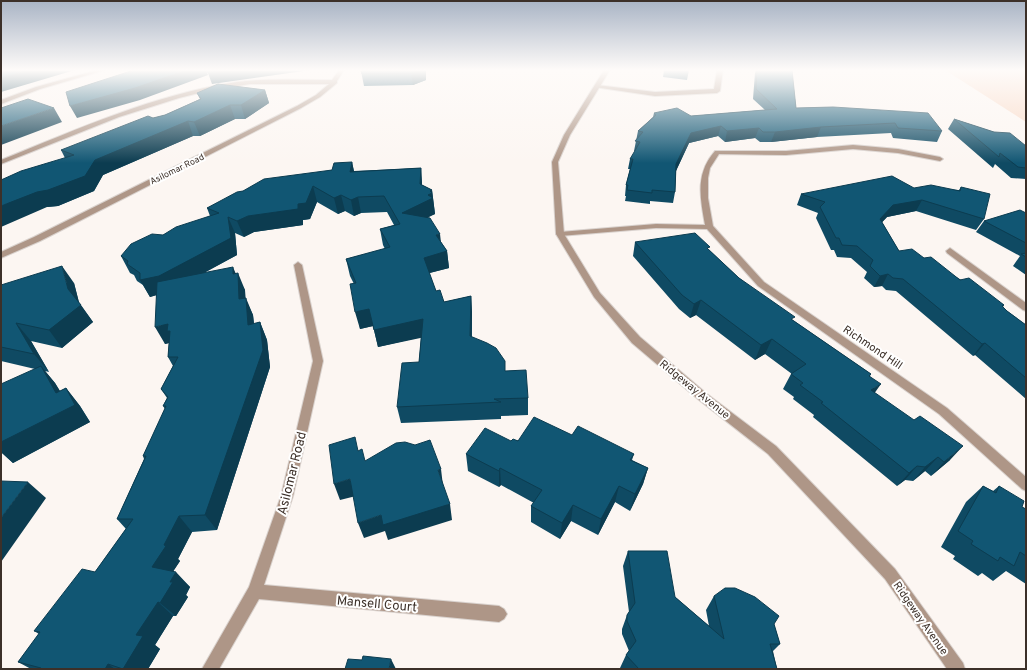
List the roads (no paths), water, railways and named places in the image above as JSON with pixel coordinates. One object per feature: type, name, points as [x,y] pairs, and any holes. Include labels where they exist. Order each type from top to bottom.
[{"type":"street","points":[[1,162],[127,113],[164,101]]},
{"type":"street","name":"Asilomar Road","points":[[1,255],[37,239],[272,122],[309,101]]},
{"type":"street","name":"Ridgeway Avenue","points":[[589,101],[567,135],[555,162],[560,234],[597,295],[636,340],[703,397],[772,450],[890,574],[957,669]]},
{"type":"street","points":[[560,234],[656,226],[709,227],[703,190],[707,166],[717,152],[786,153],[853,147],[898,151],[940,159]]},
{"type":"street","name":"Richmond Hill","points":[[709,227],[761,284],[943,411],[1026,485]]},
{"type":"street","points":[[950,251],[1026,308]]},
{"type":"street","name":"Asilomar Road","points":[[210,669],[254,590],[287,496],[318,361],[298,265]]},
{"type":"street","name":"Mansell Court","points":[[254,590],[499,614]]}]
